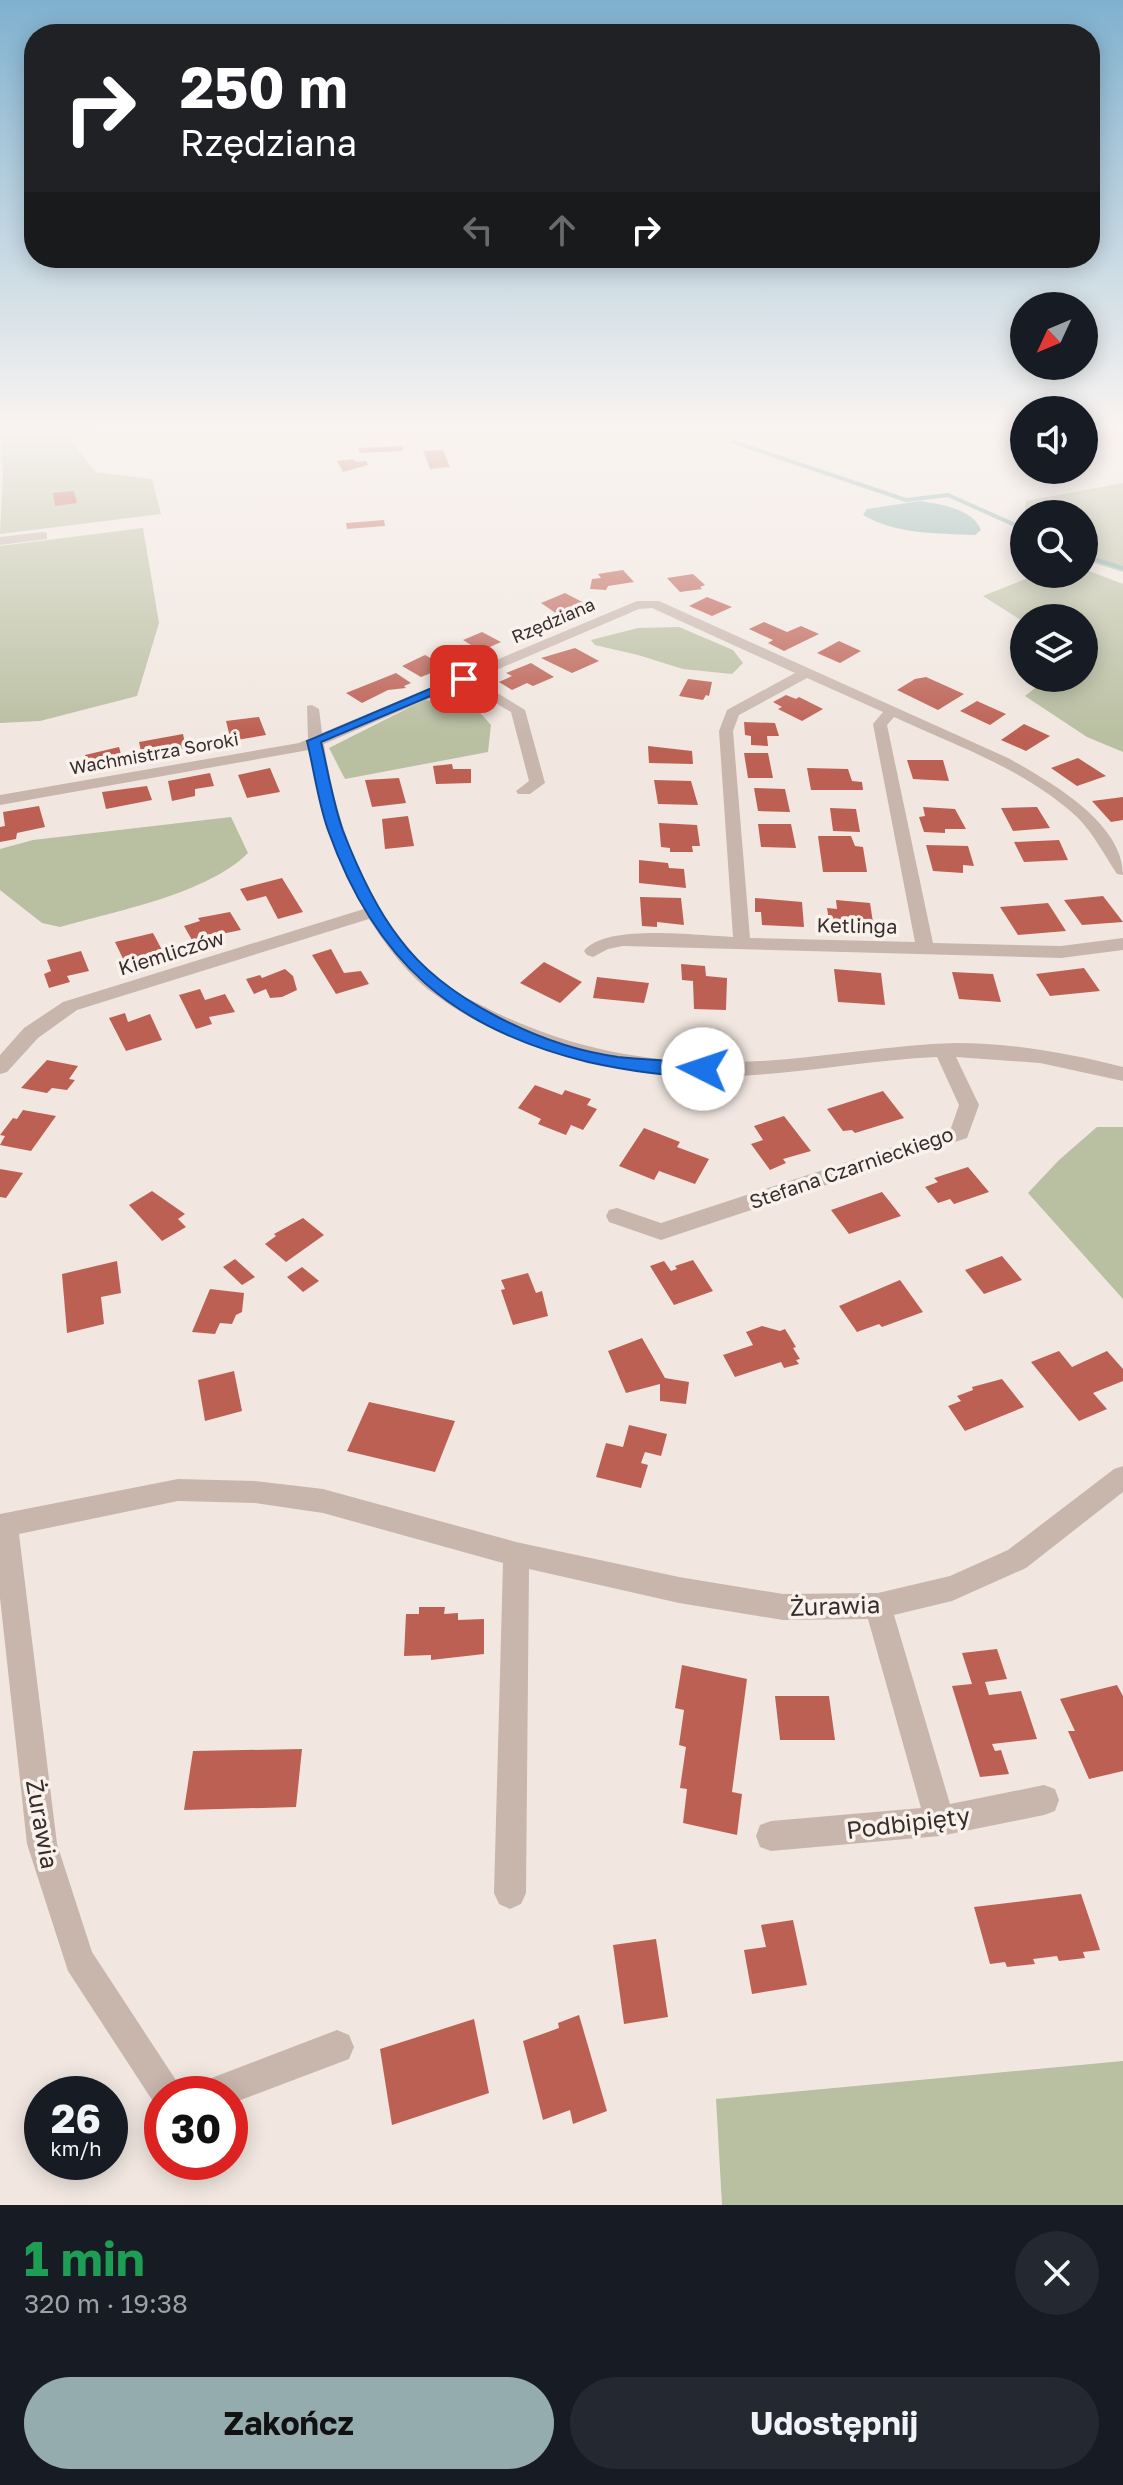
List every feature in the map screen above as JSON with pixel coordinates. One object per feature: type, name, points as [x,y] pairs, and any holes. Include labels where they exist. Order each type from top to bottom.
[{"type":"street","points":[[0,541],[43,536]]},
{"type":"street","name":"Rzędziana","points":[[314,741],[637,605],[654,604],[1003,761],[1041,783],[1085,816],[1123,870]]},
{"type":"street","points":[[742,945],[726,731],[732,713],[805,673]]},
{"type":"street","points":[[464,679],[518,710],[537,783],[524,791]]},
{"type":"street","points":[[312,709],[314,741],[335,829],[373,912],[394,944],[442,992],[501,1025],[554,1048],[617,1063],[703,1069],[776,1068],[944,1051],[1022,1053],[1069,1060],[1123,1074]]},
{"type":"street","points":[[892,711],[880,724],[925,948]]},
{"type":"street","name":"Wachmistrza Soroki","points":[[0,800],[303,747],[314,741]]},
{"type":"street","name":"Kiemliczów","points":[[0,1067],[31,1033],[70,1006],[373,912]]},
{"type":"street","name":"Ketlinga","points":[[593,951],[602,944],[623,940],[1061,952],[1123,944]]},
{"type":"street","name":"Stefana Czarnieckiego","points":[[617,1216],[661,1232],[960,1133],[969,1105],[944,1051]]},
{"type":"street","name":"Żurawia","points":[[156,2076],[79,1960],[42,1844],[2,1526],[178,1490],[255,1492],[323,1501],[516,1554],[679,1590],[783,1607],[878,1606],[952,1588],[1017,1559],[1123,1477]]},
{"type":"street","points":[[510,1893],[516,1554]]},
{"type":"street","points":[[878,1606],[940,1821]]},
{"type":"street","name":"Podbipięty","points":[[771,1836],[940,1821],[1044,1800]]},
{"type":"street","points":[[248,2081],[337,2047]]},
{"type":"green space","points":[[120,531],[143,531],[159,623],[137,696],[40,721],[0,723],[0,546]]},
{"type":"green space","points":[[1098,531],[1123,531],[1123,572],[1098,564]]},
{"type":"green space","points":[[1098,574],[1123,584],[1123,752],[1087,737],[1025,696],[1030,692],[1098,692],[1098,604],[1010,604],[1010,613],[983,596],[1010,585],[1010,588],[1098,588]]},
{"type":"green space","points":[[679,627],[733,650],[743,663],[732,674],[683,669],[595,645],[591,640],[638,628]]},
{"type":"green space","points":[[424,700],[473,705],[491,725],[488,752],[345,779],[329,748]]},
{"type":"green space","points":[[231,817],[248,853],[209,880],[160,899],[60,927],[42,923],[0,890],[0,849],[33,840]]},
{"type":"green space","points":[[1097,1127],[1123,1127],[1123,1299],[1028,1193],[1059,1160]]},
{"type":"green space","points":[[1123,2061],[1123,2205],[722,2205],[716,2099]]},
{"type":"water","points":[[913,531],[980,531],[975,535]]},
{"type":"building","points":[[623,570],[634,582],[608,586],[606,590],[590,589],[592,579],[601,578],[598,574]]},
{"type":"building","points":[[693,574],[705,585],[700,587],[702,589],[680,592],[667,578]]},
{"type":"building","points":[[565,593],[590,606],[563,618],[541,603]]},
{"type":"building","points":[[707,597],[732,607],[712,616],[689,606]]},
{"type":"building","points":[[764,622],[787,632],[801,626],[819,634],[784,651],[768,643],[773,640],[749,629]]},
{"type":"building","points":[[482,632],[501,642],[481,651],[463,640]]},
{"type":"building","points":[[839,641],[861,651],[840,663],[817,653]]},
{"type":"building","points":[[575,648],[599,661],[572,673],[541,658]]},
{"type":"building","points":[[425,655],[446,667],[421,677],[402,666]]},
{"type":"building","points":[[531,663],[554,677],[512,690],[499,682],[512,676],[506,673]]},
{"type":"building","points":[[396,673],[411,683],[404,686],[406,688],[388,690],[362,703],[346,693]]},
{"type":"building","points":[[926,677],[964,694],[938,710],[897,690],[915,679]]},
{"type":"building","points":[[688,679],[712,682],[709,696],[706,695],[703,700],[679,696]]},
{"type":"building","points":[[786,695],[796,699],[799,697],[823,709],[802,721],[778,709],[782,707],[773,702]]},
{"type":"building","points":[[977,701],[1006,714],[990,725],[960,711]]},
{"type":"building","points":[[259,717],[266,735],[231,741],[226,721]]},
{"type":"building","points":[[744,722],[775,723],[779,736],[767,736],[768,746],[751,745],[751,736],[745,735]]},
{"type":"building","points":[[1024,724],[1050,736],[1026,751],[1001,740]]},
{"type":"building","points":[[183,734],[186,748],[142,756],[139,742]]},
{"type":"building","points":[[648,746],[692,751],[693,764],[649,763]]},
{"type":"building","points":[[119,747],[123,761],[88,769],[85,755]]},
{"type":"building","points":[[744,753],[768,753],[773,778],[748,778]]},
{"type":"building","points":[[1078,758],[1106,776],[1077,786],[1051,768]]},
{"type":"building","points":[[907,760],[943,760],[949,781],[913,779]]},
{"type":"building","points":[[452,764],[453,769],[471,769],[471,783],[436,784],[433,766]]},
{"type":"building","points":[[270,768],[280,792],[247,798],[238,775]]},
{"type":"building","points":[[807,768],[848,769],[852,781],[862,782],[863,790],[811,790]]},
{"type":"building","points":[[210,773],[214,786],[195,789],[195,796],[172,801],[168,781]]},
{"type":"building","points":[[399,778],[406,803],[372,807],[365,780]]},
{"type":"building","points":[[654,780],[691,781],[698,805],[658,804]]},
{"type":"building","points":[[147,786],[152,800],[106,809],[102,792]]},
{"type":"building","points":[[754,788],[785,789],[790,812],[758,811]]},
{"type":"building","points":[[1123,797],[1123,820],[1111,822],[1092,801]]},
{"type":"building","points":[[39,806],[45,827],[17,833],[16,839],[0,842],[0,827],[5,826],[3,812]]},
{"type":"building","points":[[923,807],[955,809],[966,829],[945,829],[945,833],[924,832],[919,817],[925,816]]},
{"type":"building","points":[[1037,807],[1050,828],[1013,831],[1001,808]]},
{"type":"building","points":[[830,808],[856,809],[860,832],[833,831]]},
{"type":"building","points":[[408,816],[414,846],[385,849],[382,819]]},
{"type":"building","points":[[659,823],[697,825],[700,846],[692,846],[693,852],[670,852],[670,848],[661,847]]},
{"type":"building","points":[[758,824],[791,824],[796,848],[761,847]]},
{"type":"building","points":[[818,836],[851,836],[855,846],[863,847],[867,872],[823,872]]},
{"type":"building","points":[[1059,840],[1068,860],[1024,862],[1014,842]]},
{"type":"building","points":[[926,845],[968,846],[974,866],[963,865],[963,873],[933,871]]},
{"type":"building","points":[[639,860],[668,863],[669,868],[684,869],[686,888],[639,883]]},
{"type":"building","points":[[282,878],[303,912],[278,919],[266,896],[247,901],[240,889]]},
{"type":"building","points":[[1103,896],[1123,922],[1082,925],[1064,900]]},
{"type":"building","points":[[640,897],[681,898],[684,925],[657,922],[657,927],[642,926]]},
{"type":"building","points":[[755,898],[802,902],[804,927],[762,925],[761,912],[755,912]]},
{"type":"building","points":[[836,900],[870,903],[874,929],[830,927],[827,908],[837,909]]},
{"type":"building","points":[[1048,903],[1066,931],[1018,935],[1000,907]]},
{"type":"building","points":[[230,912],[241,930],[192,940],[184,926],[200,921],[198,918]]},
{"type":"building","points":[[153,933],[162,950],[126,965],[115,942]]},
{"type":"building","points":[[331,949],[344,973],[361,971],[369,984],[336,994],[312,955]]},
{"type":"building","points":[[81,951],[89,971],[67,976],[70,982],[49,988],[44,974],[51,971],[47,960]]},
{"type":"building","points":[[544,962],[582,982],[560,1003],[520,983]]},
{"type":"building","points":[[681,964],[705,966],[706,976],[727,978],[726,1010],[694,1009],[693,981],[682,980]]},
{"type":"building","points":[[1084,968],[1100,991],[1050,996],[1036,974]]},
{"type":"building","points":[[285,969],[293,976],[297,990],[282,997],[270,998],[266,989],[254,994],[246,979],[260,975],[262,978]]},
{"type":"building","points":[[834,969],[881,973],[885,1005],[838,1002]]},
{"type":"building","points":[[952,972],[993,974],[1001,1002],[959,999]]},
{"type":"building","points":[[597,977],[649,983],[644,1003],[593,998]]},
{"type":"building","points":[[200,989],[205,1000],[225,994],[235,1012],[209,1017],[212,1024],[196,1029],[179,995]]},
{"type":"building","points":[[125,1013],[128,1022],[150,1014],[162,1040],[126,1051],[109,1018]]},
{"type":"building","points":[[47,1060],[78,1066],[69,1079],[75,1080],[67,1090],[52,1088],[47,1093],[21,1088]]},
{"type":"building","points":[[535,1085],[562,1095],[565,1090],[591,1099],[587,1105],[597,1109],[583,1130],[571,1125],[566,1135],[538,1124],[541,1119],[518,1108]]},
{"type":"building","points":[[883,1091],[904,1118],[855,1133],[852,1130],[843,1131],[827,1109]]},
{"type":"building","points":[[23,1110],[56,1116],[31,1151],[0,1145],[5,1136],[0,1135]]},
{"type":"building","points":[[784,1116],[811,1151],[783,1159],[786,1163],[770,1170],[751,1144],[763,1140],[754,1126]]},
{"type":"building","points":[[644,1128],[680,1142],[677,1147],[709,1159],[695,1184],[659,1171],[654,1180],[619,1166]]},
{"type":"building","points":[[968,1167],[989,1192],[954,1204],[950,1199],[938,1203],[925,1187],[938,1182],[934,1178]]},
{"type":"building","points":[[0,1169],[23,1173],[6,1198],[0,1197]]},
{"type":"building","points":[[152,1191],[185,1214],[178,1219],[186,1227],[162,1241],[129,1205]]},
{"type":"building","points":[[882,1192],[901,1216],[849,1234],[831,1210]]},
{"type":"building","points":[[303,1218],[324,1235],[286,1262],[265,1244],[276,1236],[274,1234]]},
{"type":"building","points":[[1002,1256],[1022,1280],[984,1294],[965,1270]]},
{"type":"building","points":[[235,1259],[255,1277],[242,1285],[223,1267]]},
{"type":"building","points":[[693,1260],[713,1291],[674,1305],[650,1266],[664,1261],[671,1271],[677,1269],[675,1266]]},
{"type":"building","points":[[117,1261],[121,1293],[101,1297],[104,1324],[67,1333],[62,1274]]},
{"type":"building","points":[[302,1267],[319,1281],[303,1292],[287,1277]]},
{"type":"building","points":[[528,1273],[536,1293],[542,1291],[548,1316],[513,1325],[501,1290],[505,1289],[501,1280]]},
{"type":"building","points":[[900,1280],[923,1312],[882,1327],[879,1324],[857,1332],[839,1306]]},
{"type":"building","points":[[210,1289],[244,1293],[242,1312],[236,1315],[232,1324],[220,1323],[215,1334],[192,1332]]},
{"type":"building","points":[[762,1326],[780,1331],[785,1329],[796,1347],[793,1348],[800,1359],[796,1360],[799,1364],[784,1368],[781,1362],[735,1377],[723,1355],[753,1345],[746,1332]]},
{"type":"building","points":[[642,1338],[665,1378],[689,1382],[686,1404],[660,1401],[660,1384],[626,1393],[608,1351]]},
{"type":"building","points":[[1059,1351],[1072,1367],[1107,1351],[1123,1369],[1123,1381],[1093,1393],[1107,1409],[1079,1421],[1031,1362]]},
{"type":"building","points":[[234,1371],[242,1411],[205,1421],[198,1380]]},
{"type":"building","points":[[1002,1379],[1024,1407],[965,1431],[948,1406],[961,1401],[957,1396],[973,1390],[972,1387]]},
{"type":"building","points":[[369,1402],[455,1421],[435,1472],[347,1451]]},
{"type":"building","points":[[629,1425],[667,1434],[661,1456],[645,1452],[641,1463],[648,1465],[641,1488],[596,1477],[606,1443],[623,1447]]},
{"type":"building","points":[[419,1607],[445,1607],[444,1614],[458,1613],[458,1620],[484,1619],[484,1654],[431,1660],[431,1655],[404,1656],[406,1614],[419,1614]]},
{"type":"building","points":[[997,1649],[1007,1679],[985,1682],[989,1695],[1021,1691],[1037,1739],[992,1744],[995,1751],[1001,1750],[1009,1774],[980,1777],[952,1686],[972,1684],[962,1653]]},
{"type":"building","points":[[682,1665],[747,1679],[732,1792],[742,1794],[737,1835],[683,1823],[687,1789],[680,1788],[686,1747],[679,1745],[684,1710],[675,1708]]},
{"type":"building","points":[[1117,1685],[1123,1696],[1123,1771],[1089,1779],[1068,1731],[1075,1731],[1060,1699]]},
{"type":"building","points":[[775,1696],[829,1696],[835,1740],[780,1740]]},
{"type":"building","points":[[302,1749],[296,1807],[184,1810],[193,1751]]},
{"type":"building","points":[[1081,1894],[1100,1950],[1083,1952],[1085,1958],[1059,1961],[1057,1956],[1033,1959],[1035,1964],[1007,1967],[1005,1962],[990,1964],[974,1907]]},
{"type":"building","points":[[793,1920],[807,1985],[752,1994],[744,1950],[766,1947],[761,1925]]},
{"type":"building","points":[[656,1939],[668,2017],[624,2024],[613,1945]]},
{"type":"building","points":[[579,2015],[607,2111],[573,2124],[570,2110],[543,2120],[523,2041],[559,2028],[558,2023]]},
{"type":"building","points":[[474,2019],[489,2093],[392,2125],[380,2049]]},
{"type":"waterway","points":[[1098,560],[1123,568]]},
{"type":"route","points":[[464,679],[314,741],[335,829],[373,912],[394,944],[420,973],[442,992],[501,1025],[554,1048],[617,1063],[703,1069]]}]
